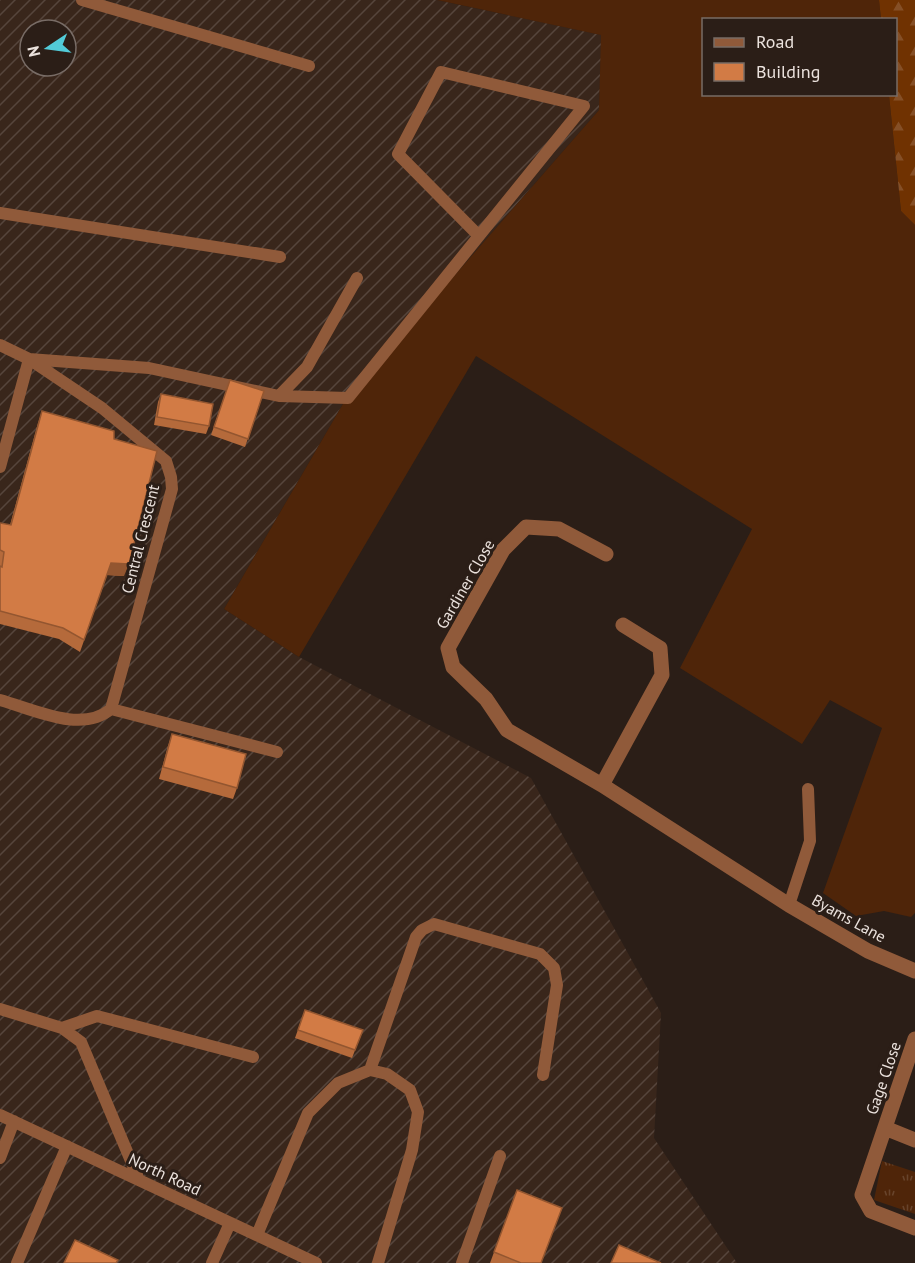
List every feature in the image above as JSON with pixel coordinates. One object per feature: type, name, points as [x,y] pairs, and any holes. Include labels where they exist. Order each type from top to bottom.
[{"type":"street","name":"Gardiner Close","points":[[606,554],[559,529],[526,527],[503,550],[448,648],[453,667],[486,699],[507,730],[602,785],[768,893]]},
{"type":"street","points":[[602,785],[662,675],[660,648],[623,625]]},
{"type":"street","name":"Byams Lane","points":[[768,893],[868,951],[915,971]]},
{"type":"street","name":"Gage Close","points":[[915,1039],[862,1195],[871,1211],[915,1228]]},
{"type":"street","name":"Gage Close","points":[[885,1128],[915,1140]]},
{"type":"lane","points":[[82,0],[309,66]]},
{"type":"lane","points":[[0,467],[29,359],[149,368],[279,396],[348,398],[479,236],[584,106],[441,72],[398,154],[479,236]]},
{"type":"lane","points":[[0,213],[280,258]]},
{"type":"lane","points":[[279,396],[307,367],[357,278]]},
{"type":"lane","name":"Central Crescent","points":[[0,345],[29,359],[102,408],[166,461],[171,477],[166,515],[111,709]]},
{"type":"lane","points":[[0,700],[84,721],[102,717],[111,709],[278,752]]},
{"type":"lane","points":[[789,905],[810,841],[808,789]]},
{"type":"lane","points":[[370,1070],[416,937],[422,930],[434,924],[540,954],[554,968],[557,985],[543,1075]]},
{"type":"lane","points":[[0,1009],[62,1028],[85,1049],[139,1180]]},
{"type":"lane","points":[[62,1028],[97,1016],[253,1057]]},
{"type":"lane","points":[[257,1235],[308,1113],[338,1083],[370,1070],[387,1074],[410,1090],[418,1112],[412,1150],[378,1263]]},
{"type":"lane","name":"North Road","points":[[0,1115],[316,1263]]},
{"type":"lane","points":[[0,1158],[14,1121]]},
{"type":"lane","points":[[17,1263],[67,1146]]},
{"type":"lane","points":[[462,1263],[500,1156]]},
{"type":"lane","points":[[212,1263],[230,1222]]},
{"type":"shaded area","points":[[0,0],[437,0],[602,35],[599,110],[344,402],[224,609],[299,657],[531,778],[661,1013],[654,1138],[737,1263],[0,1263]]},
{"type":"green space","points":[[437,0],[879,0],[881,18],[702,18],[702,96],[889,96],[901,211],[915,225],[915,913],[911,917],[884,911],[856,916],[823,893],[882,728],[830,700],[802,744],[680,668],[752,529],[476,356],[299,657],[224,609],[344,402],[599,110],[601,35]]},
{"type":"green space","points":[[879,0],[915,0],[915,225],[901,211],[889,96],[897,96],[897,18],[881,18]]},
{"type":"green space","points":[[882,1161],[915,1172],[915,1214],[874,1200]]},
{"type":"building","points":[[230,380],[264,391],[248,439],[214,427]]},
{"type":"building","points":[[161,394],[213,404],[209,426],[157,417]]},
{"type":"building","points":[[42,411],[114,431],[114,439],[157,451],[129,564],[111,563],[84,640],[63,628],[0,611],[0,566],[2,567],[4,552],[0,550],[0,523],[11,525]]},
{"type":"building","points":[[172,734],[246,754],[237,788],[163,767]]},
{"type":"building","points":[[305,1010],[363,1030],[355,1050],[298,1030]]},
{"type":"building","points":[[517,1190],[562,1208],[541,1263],[521,1263],[494,1252]]},
{"type":"building","points":[[75,1240],[118,1260],[116,1263],[64,1263]]},
{"type":"building","points":[[619,1245],[661,1263],[611,1263]]}]
